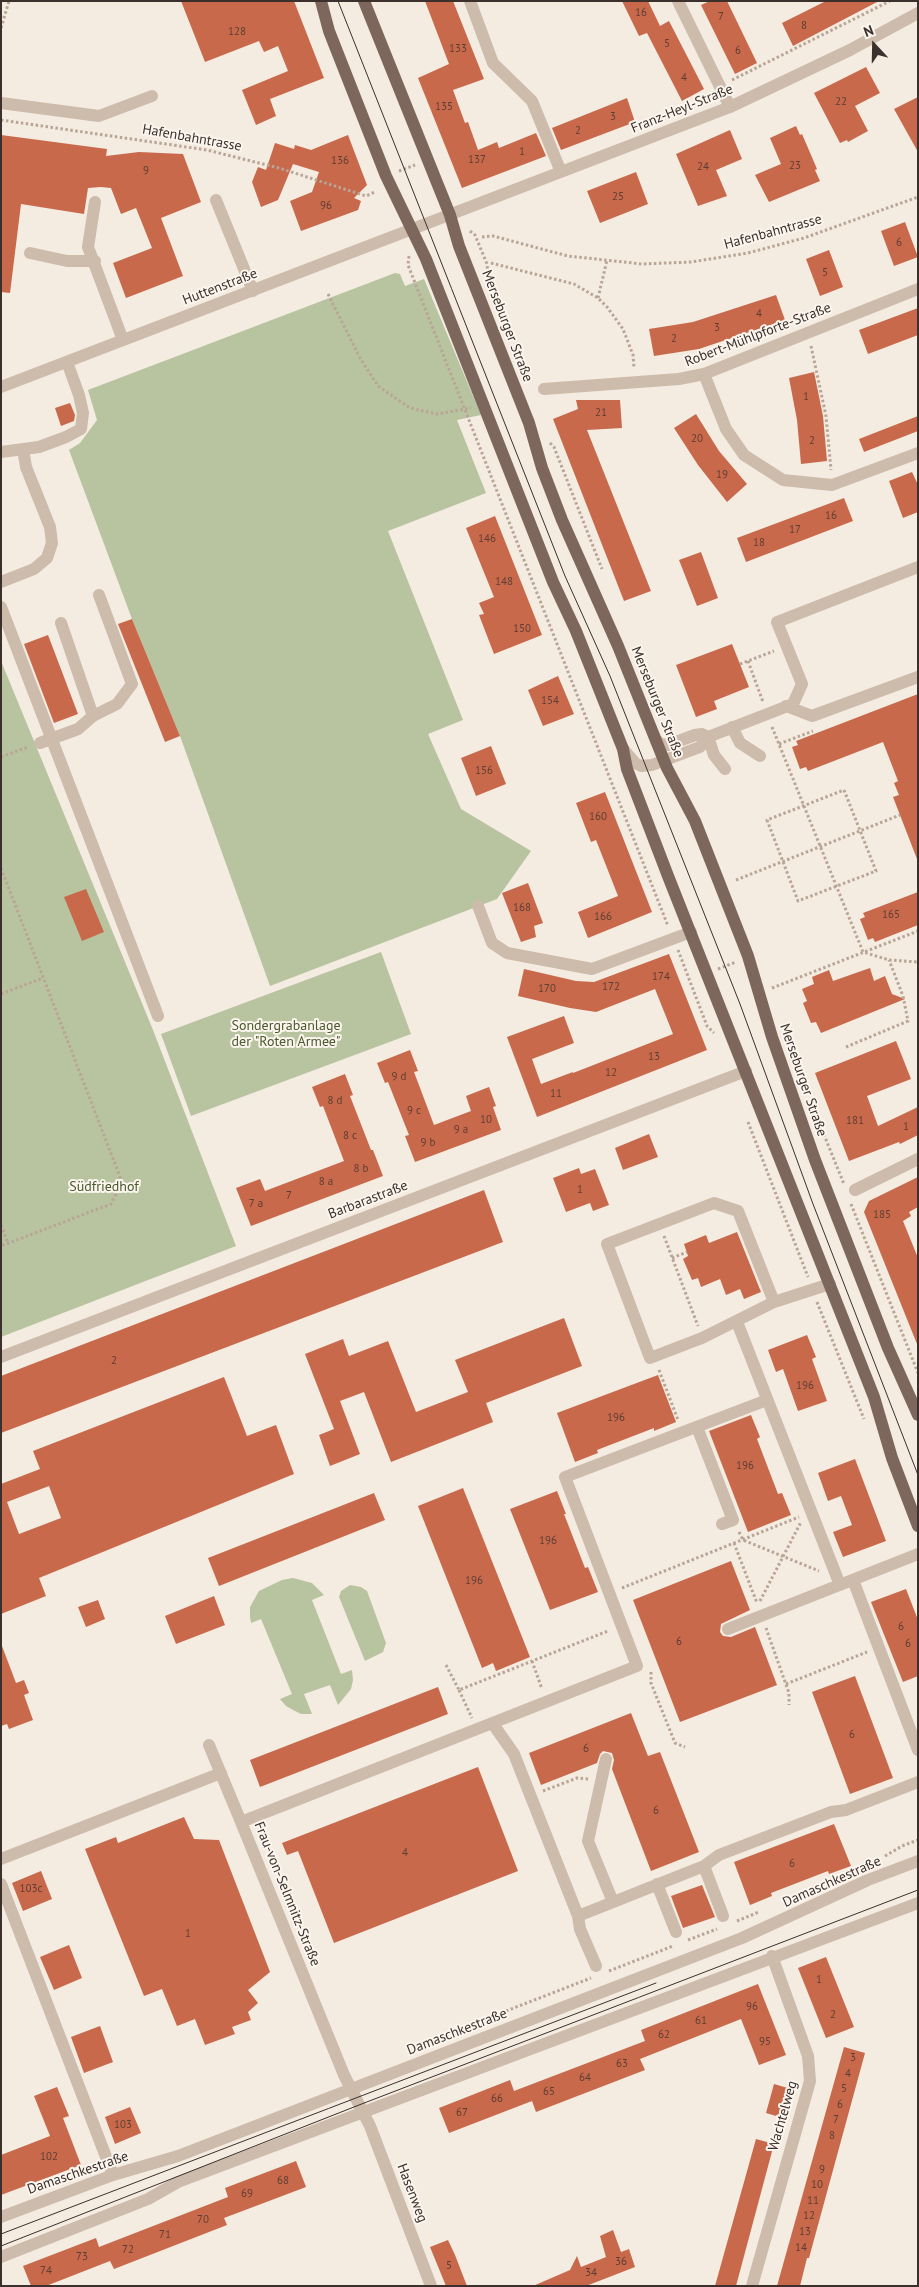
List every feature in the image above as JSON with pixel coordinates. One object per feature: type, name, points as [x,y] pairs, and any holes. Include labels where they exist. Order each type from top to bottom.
[{"type":"main road","points":[[321,1],[329,31],[386,176],[426,259],[553,582],[576,631],[623,749],[627,768],[706,973],[874,1397],[892,1458],[918,1526]]},
{"type":"main road","name":"Merseburger Straße","points":[[364,1],[450,215],[459,246],[529,423],[542,468],[664,761],[695,822],[748,956],[772,1037],[815,1160],[888,1348],[918,1415]]},
{"type":"street","points":[[470,1],[493,63],[532,101],[562,172]]},
{"type":"street","points":[[678,1],[730,107]]},
{"type":"street","name":"Franz-Heyl-Straße","points":[[450,215],[730,107],[850,50],[918,13]]},
{"type":"street","points":[[1,103],[99,116],[152,96]]},
{"type":"street","points":[[216,200],[253,291]]},
{"type":"street","points":[[95,202],[88,246],[123,340]]},
{"type":"street","name":"Huttenstraße","points":[[1,387],[450,215]]},
{"type":"street","points":[[30,254],[67,261],[95,261]]},
{"type":"street","name":"Robert-Mühlpforte-Straße","points":[[544,389],[679,380],[704,374],[918,289]]},
{"type":"street","points":[[1,452],[48,444],[81,429],[83,413],[80,395],[67,362]]},
{"type":"street","points":[[704,374],[726,429],[744,455],[783,480],[832,485],[918,453]]},
{"type":"street","points":[[1,582],[34,569],[48,558],[52,543],[50,527],[26,467],[23,449]]},
{"type":"street","points":[[623,749],[628,758],[641,766],[664,761],[700,747],[708,737],[793,704],[802,684],[777,622],[918,567]]},
{"type":"street","points":[[46,740],[78,729],[93,716],[117,704],[132,684],[99,595]]},
{"type":"street","points":[[1,607],[46,740],[158,1016]]},
{"type":"street","points":[[61,623],[93,716]]},
{"type":"street","points":[[786,706],[812,716],[918,677]]},
{"type":"street","points":[[732,727],[740,744],[760,756]]},
{"type":"street","points":[[656,740],[661,744],[668,745],[702,734],[708,737],[714,755],[725,769]]},
{"type":"street","points":[[478,906],[492,943],[507,953],[592,969],[691,932]]},
{"type":"street","name":"Barbarastraße","points":[[1,1357],[746,1071]]},
{"type":"street","points":[[855,1190],[918,1159]]},
{"type":"street","points":[[774,1302],[738,1211],[714,1203],[660,1224],[605,1240],[650,1358],[702,1338],[774,1302],[830,1284]]},
{"type":"street","points":[[737,1322],[840,1585]]},
{"type":"street","points":[[622,1626],[566,1477],[767,1400]]},
{"type":"street","points":[[697,1427],[728,1522]]},
{"type":"street","points":[[728,1629],[918,1554]]},
{"type":"street","points":[[854,1580],[918,1750]]},
{"type":"street","name":"Frau-von-Selmnitz-Straße","points":[[362,2111],[351,2089],[241,1822],[637,1666],[622,1626]]},
{"type":"street","points":[[493,1724],[514,1754],[578,1916],[580,1929],[597,1972]]},
{"type":"street","points":[[209,1745],[241,1822]]},
{"type":"street","points":[[606,1759],[588,1841],[613,1902]]},
{"type":"street","points":[[1,1859],[221,1773]]},
{"type":"street","points":[[578,1916],[704,1866],[719,1855],[831,1812],[846,1810],[918,1782]]},
{"type":"street","name":"Damaschkestraße","points":[[1,2217],[113,2175],[178,2156],[742,1938],[868,1880],[918,1861]]},
{"type":"street","points":[[704,1866],[725,1922]]},
{"type":"street","points":[[1,1884],[113,2175]]},
{"type":"street","points":[[657,1884],[679,1939]]},
{"type":"street","points":[[1,2257],[148,2199],[178,2182],[772,1956],[816,1942],[918,1903]]},
{"type":"street","name":"Wachtelweg","points":[[752,2286],[810,2080],[808,2056],[772,1956]]},
{"type":"street","name":"Hasenweg","points":[[362,2111],[370,2126],[431,2286]]},
{"type":"path","points":[[1,28],[9,1]]},
{"type":"path","points":[[720,86],[890,1]]},
{"type":"path","name":"Hafenbahntrasse","points":[[1,120],[207,150],[279,168],[366,196],[375,192]]},
{"type":"path","points":[[386,176],[429,160]]},
{"type":"path","name":"Hafenbahntrasse","points":[[482,237],[493,236],[568,256],[642,264],[691,262],[748,253],[804,238],[918,197]]},
{"type":"path","points":[[412,230],[408,265],[707,1026],[718,1037]]},
{"type":"path","points":[[598,298],[607,260]]},
{"type":"path","points":[[491,264],[574,284],[598,298],[616,318],[629,343],[633,355],[636,382]]},
{"type":"path","points":[[328,294],[360,358],[378,386],[410,408],[436,414],[484,406]]},
{"type":"path","points":[[807,333],[826,416],[832,485]]},
{"type":"path","points":[[740,664],[786,647]]},
{"type":"path","points":[[748,661],[767,714],[863,952]]},
{"type":"path","points":[[1,757],[46,740]]},
{"type":"path","points":[[844,790],[876,871],[798,901],[766,820],[805,805],[844,790]]},
{"type":"path","points":[[736,880],[900,815]]},
{"type":"path","points":[[1,868],[122,1182],[111,1204],[1,1246]]},
{"type":"path","points":[[760,992],[918,931]]},
{"type":"path","points":[[863,952],[889,960],[918,962]]},
{"type":"path","points":[[685,982],[748,956]]},
{"type":"path","points":[[846,1047],[908,1021],[902,996],[889,960]]},
{"type":"path","points":[[1,994],[44,978]]},
{"type":"path","points":[[747,1119],[867,1427]]},
{"type":"path","points":[[660,1224],[702,1338]]},
{"type":"path","points":[[1,1225],[8,1243]]},
{"type":"path","points":[[672,1258],[687,1252]]},
{"type":"path","points":[[650,1358],[658,1369],[683,1432]]},
{"type":"path","points":[[610,1594],[810,1512]]},
{"type":"path","points":[[758,1605],[798,1524],[810,1512]]},
{"type":"path","points":[[728,1522],[743,1540],[826,1574],[840,1585]]},
{"type":"path","points":[[459,1690],[622,1626]]},
{"type":"path","points":[[786,1684],[879,1647]]},
{"type":"path","points":[[532,1662],[547,1702]]},
{"type":"path","points":[[446,1665],[476,1730]]},
{"type":"path","points":[[651,1684],[675,1743],[685,1747]]},
{"type":"path","points":[[530,1796],[577,1778],[602,1780]]},
{"type":"path","points":[[881,1859],[902,1846],[918,1840]]},
{"type":"path","points":[[502,2013],[679,1939],[767,1909]]},
{"type":"green space","points":[[395,273],[400,274],[405,286],[424,279],[481,415],[457,420],[486,493],[388,531],[463,720],[428,734],[461,809],[531,851],[497,899],[270,986],[180,736],[132,619],[69,450],[80,443],[97,420],[88,390]]},
{"type":"green space","name":"Südfriedhof","points":[[1,661],[153,1030],[236,1246],[1,1337]]},
{"type":"green space","name":"Sondergrabanlage der \"Roten Armee\"","points":[[381,952],[411,1034],[191,1116],[161,1034]]},
{"type":"green space","points":[[293,1578],[312,1583],[324,1595],[312,1600],[341,1674],[352,1670],[353,1680],[351,1689],[338,1705],[330,1685],[304,1694],[312,1714],[301,1714],[286,1706],[280,1699],[292,1694],[261,1619],[251,1623],[250,1617],[250,1607],[259,1591],[282,1580]]},
{"type":"green space","points":[[350,1585],[361,1587],[367,1591],[386,1643],[383,1652],[365,1661],[339,1597],[341,1591]]},
{"type":"building","points":[[181,1],[294,1],[324,78],[270,99],[276,116],[256,125],[242,90],[288,71],[278,46],[264,52],[259,41],[205,62]]},
{"type":"building","points":[[425,1],[453,1],[484,79],[453,90],[465,123],[468,122],[478,150],[497,142],[499,148],[536,133],[546,156],[462,188],[418,78],[449,64]]},
{"type":"building","points":[[622,1],[648,1],[660,26],[669,21],[704,89],[682,101],[647,33],[639,36]]},
{"type":"building","points":[[710,1],[727,1],[757,63],[735,74],[701,5]]},
{"type":"building","points":[[826,1],[879,1],[793,46],[782,23]]},
{"type":"building","points":[[866,67],[880,93],[855,106],[868,131],[848,142],[847,140],[840,143],[814,93]]},
{"type":"building","points":[[918,97],[918,152],[894,109]]},
{"type":"building","points":[[627,98],[635,122],[561,150],[552,128]]},
{"type":"building","points":[[796,126],[800,135],[802,134],[820,181],[769,202],[755,175],[781,164],[770,138]]},
{"type":"building","points":[[730,130],[742,159],[716,170],[727,196],[698,206],[676,154]]},
{"type":"building","points":[[1,135],[107,149],[106,156],[139,152],[183,154],[201,202],[161,218],[183,276],[126,298],[113,263],[152,248],[136,208],[121,214],[111,188],[88,188],[84,214],[21,204],[10,293],[1,292]]},
{"type":"building","points":[[348,135],[367,185],[354,198],[361,201],[358,210],[301,231],[290,201],[312,192],[319,172],[293,164],[278,200],[261,207],[252,182],[258,167],[266,170],[275,143],[294,149],[295,145],[311,150]]},
{"type":"building","points":[[636,172],[648,204],[600,223],[587,191]]},
{"type":"building","points":[[905,222],[918,257],[894,266],[881,231]]},
{"type":"building","points":[[829,250],[843,287],[820,296],[806,259]]},
{"type":"building","points":[[776,295],[785,320],[699,349],[654,356],[649,329],[693,322]]},
{"type":"building","points":[[918,308],[918,335],[868,354],[859,330]]},
{"type":"building","points":[[814,372],[823,416],[827,461],[801,464],[797,420],[789,378]]},
{"type":"building","points":[[576,400],[620,400],[622,428],[587,430],[651,591],[624,601],[553,419],[578,409]]},
{"type":"building","points":[[70,403],[75,415],[74,421],[61,426],[55,408]]},
{"type":"building","points":[[696,414],[719,451],[747,484],[727,502],[698,465],[674,428]]},
{"type":"building","points":[[918,416],[918,431],[864,452],[859,439]]},
{"type":"building","points":[[912,472],[918,485],[918,512],[903,518],[889,481]]},
{"type":"building","points":[[844,498],[853,521],[746,562],[737,538]]},
{"type":"building","points":[[495,516],[542,635],[494,654],[479,615],[484,614],[479,603],[494,597],[466,528]]},
{"type":"building","points":[[701,552],[718,598],[697,606],[679,560]]},
{"type":"building","points":[[132,619],[180,736],[165,742],[118,624]]},
{"type":"building","points":[[48,635],[78,714],[54,723],[24,644]]},
{"type":"building","points":[[732,644],[749,687],[714,701],[717,709],[696,717],[676,665]]},
{"type":"building","points":[[558,676],[574,714],[543,726],[528,690]]},
{"type":"building","points":[[918,694],[917,859],[893,797],[899,795],[894,783],[898,781],[883,742],[808,771],[806,767],[800,769],[792,747],[798,745],[796,741]]},
{"type":"building","points":[[491,746],[506,784],[476,796],[461,758]]},
{"type":"building","points":[[605,792],[652,912],[588,938],[578,912],[618,896],[596,840],[591,842],[576,803]]},
{"type":"building","points":[[528,883],[543,923],[534,926],[536,937],[521,942],[502,893]]},
{"type":"building","points":[[86,889],[104,932],[82,941],[64,897]]},
{"type":"building","points":[[918,892],[918,925],[875,942],[873,938],[868,940],[860,919],[865,917],[863,913]]},
{"type":"building","points":[[669,954],[707,1050],[537,1117],[507,1037],[564,1016],[574,1043],[532,1059],[541,1084],[673,1034],[655,989],[596,1012],[518,996],[524,969],[576,981],[594,982]]},
{"type":"building","points":[[870,968],[874,981],[885,976],[892,994],[905,999],[821,1033],[816,1022],[811,1023],[803,1003],[807,1001],[802,989],[814,984],[812,977],[829,970],[833,981]]},
{"type":"building","points":[[896,1041],[911,1079],[867,1096],[878,1126],[918,1107],[918,1135],[900,1144],[899,1142],[849,1161],[815,1073]]},
{"type":"building","points":[[410,1050],[418,1071],[414,1072],[434,1125],[471,1111],[466,1096],[489,1087],[496,1106],[493,1107],[501,1130],[415,1162],[405,1136],[409,1135],[388,1082],[385,1083],[377,1063]]},
{"type":"building","points":[[345,1074],[353,1095],[350,1096],[383,1176],[251,1226],[236,1188],[260,1179],[265,1191],[344,1161],[323,1106],[320,1107],[312,1087]]},
{"type":"building","points":[[649,1134],[658,1157],[623,1170],[615,1148]]},
{"type":"building","points":[[579,1168],[581,1174],[595,1169],[609,1205],[593,1211],[590,1203],[566,1212],[553,1178]]},
{"type":"building","points":[[918,1177],[918,1207],[909,1212],[911,1216],[903,1221],[918,1258],[917,1344],[864,1212],[869,1201]]},
{"type":"building","points":[[484,1190],[503,1242],[1,1433],[1,1376]]},
{"type":"building","points":[[737,1232],[761,1292],[744,1299],[740,1289],[726,1295],[720,1279],[701,1287],[698,1278],[692,1280],[683,1259],[688,1256],[684,1244],[706,1235],[709,1243]]},
{"type":"building","points":[[564,1318],[582,1366],[486,1403],[493,1422],[391,1462],[364,1392],[340,1401],[360,1454],[330,1466],[319,1435],[334,1429],[305,1354],[343,1339],[349,1356],[388,1341],[416,1412],[468,1392],[455,1360]]},
{"type":"building","points":[[807,1335],[816,1357],[812,1359],[827,1401],[798,1411],[783,1369],[776,1372],[768,1350]]},
{"type":"building","points":[[658,1375],[676,1422],[654,1431],[654,1428],[597,1450],[598,1453],[575,1462],[557,1413]]},
{"type":"building","points":[[224,1377],[247,1436],[276,1425],[294,1474],[39,1578],[46,1596],[1,1614],[1,1484],[40,1469],[33,1451]],"holes":[[[49,1486],[61,1518],[19,1534],[7,1502]]]},
{"type":"building","points":[[751,1415],[760,1437],[757,1439],[778,1494],[782,1493],[791,1515],[748,1532],[709,1431]]},
{"type":"building","points":[[855,1459],[886,1541],[843,1557],[833,1532],[852,1525],[841,1496],[828,1501],[818,1473]]},
{"type":"building","points":[[463,1488],[530,1657],[496,1671],[493,1663],[482,1668],[418,1506]]},
{"type":"building","points":[[557,1491],[585,1568],[588,1567],[598,1592],[550,1610],[510,1509]]},
{"type":"building","points":[[374,1493],[385,1520],[219,1586],[208,1558]]},
{"type":"building","points":[[731,1561],[750,1610],[721,1624],[720,1632],[723,1636],[731,1637],[755,1627],[777,1685],[680,1722],[633,1600]]},
{"type":"building","points":[[906,1589],[918,1620],[918,1676],[903,1682],[871,1602]]},
{"type":"building","points":[[214,1596],[225,1625],[176,1644],[165,1616]]},
{"type":"building","points":[[98,1600],[105,1619],[86,1627],[78,1607]]},
{"type":"building","points":[[2,1646],[16,1683],[24,1680],[29,1693],[24,1695],[33,1720],[9,1729],[7,1724],[1,1726]]},
{"type":"building","points":[[855,1676],[893,1778],[850,1794],[812,1692]]},
{"type":"building","points":[[438,1687],[448,1714],[260,1787],[250,1760]]},
{"type":"building","points":[[631,1713],[648,1756],[660,1752],[699,1852],[651,1871],[612,1769],[614,1760],[612,1753],[603,1751],[597,1763],[541,1785],[529,1753]]},
{"type":"building","points":[[478,1767],[518,1871],[334,1943],[298,1851],[287,1855],[282,1843]]},
{"type":"building","points":[[184,1817],[194,1839],[219,1840],[270,1972],[248,1990],[258,2003],[248,2012],[251,2020],[232,2027],[235,2034],[205,2045],[195,2019],[177,2026],[162,1989],[144,1996],[85,1849],[116,1837],[118,1843]]},
{"type":"building","points":[[834,1824],[851,1866],[829,1874],[828,1871],[771,1893],[772,1896],[750,1905],[734,1862]]},
{"type":"building","points":[[41,1871],[52,1899],[23,1911],[12,1883]]},
{"type":"building","points":[[702,1885],[715,1917],[683,1928],[671,1896]]},
{"type":"building","points":[[69,1945],[82,1978],[54,1990],[40,1957]]},
{"type":"building","points":[[826,1957],[854,2027],[826,2038],[798,1968]]},
{"type":"building","points":[[758,1984],[786,2055],[759,2065],[741,2019],[640,2059],[645,2070],[536,2112],[532,2101],[449,2133],[439,2108],[510,2080],[514,2091],[645,2041],[641,2030]]},
{"type":"building","points":[[100,2026],[113,2062],[84,2073],[71,2037]]},
{"type":"building","points":[[844,2047],[865,2053],[809,2258],[807,2258],[800,2286],[777,2286]]},
{"type":"building","points":[[774,2084],[791,2089],[783,2118],[766,2113]]},
{"type":"building","points":[[57,2087],[69,2116],[63,2118],[81,2165],[1,2195],[1,2155],[50,2136],[34,2096]]},
{"type":"building","points":[[130,2107],[141,2133],[115,2144],[105,2117]]},
{"type":"building","points":[[756,2139],[774,2144],[736,2286],[715,2286]]},
{"type":"building","points":[[296,2161],[306,2187],[224,2218],[227,2225],[114,2269],[110,2261],[46,2286],[31,2286],[23,2266],[96,2238],[99,2247],[228,2197],[225,2188]]},
{"type":"building","points":[[613,2230],[621,2252],[629,2249],[635,2267],[586,2286],[533,2286],[570,2270],[577,2256],[581,2267],[606,2257],[600,2236]]},
{"type":"building","points":[[448,2240],[467,2286],[446,2286],[430,2247]]},
{"type":"tram line","points":[[338,1],[565,576],[610,676],[740,1004],[813,1204],[918,1475]]},
{"type":"tram line","points":[[1,2246],[359,2105],[918,1890]]},
{"type":"tram line","points":[[1,2234],[656,1983]]}]
